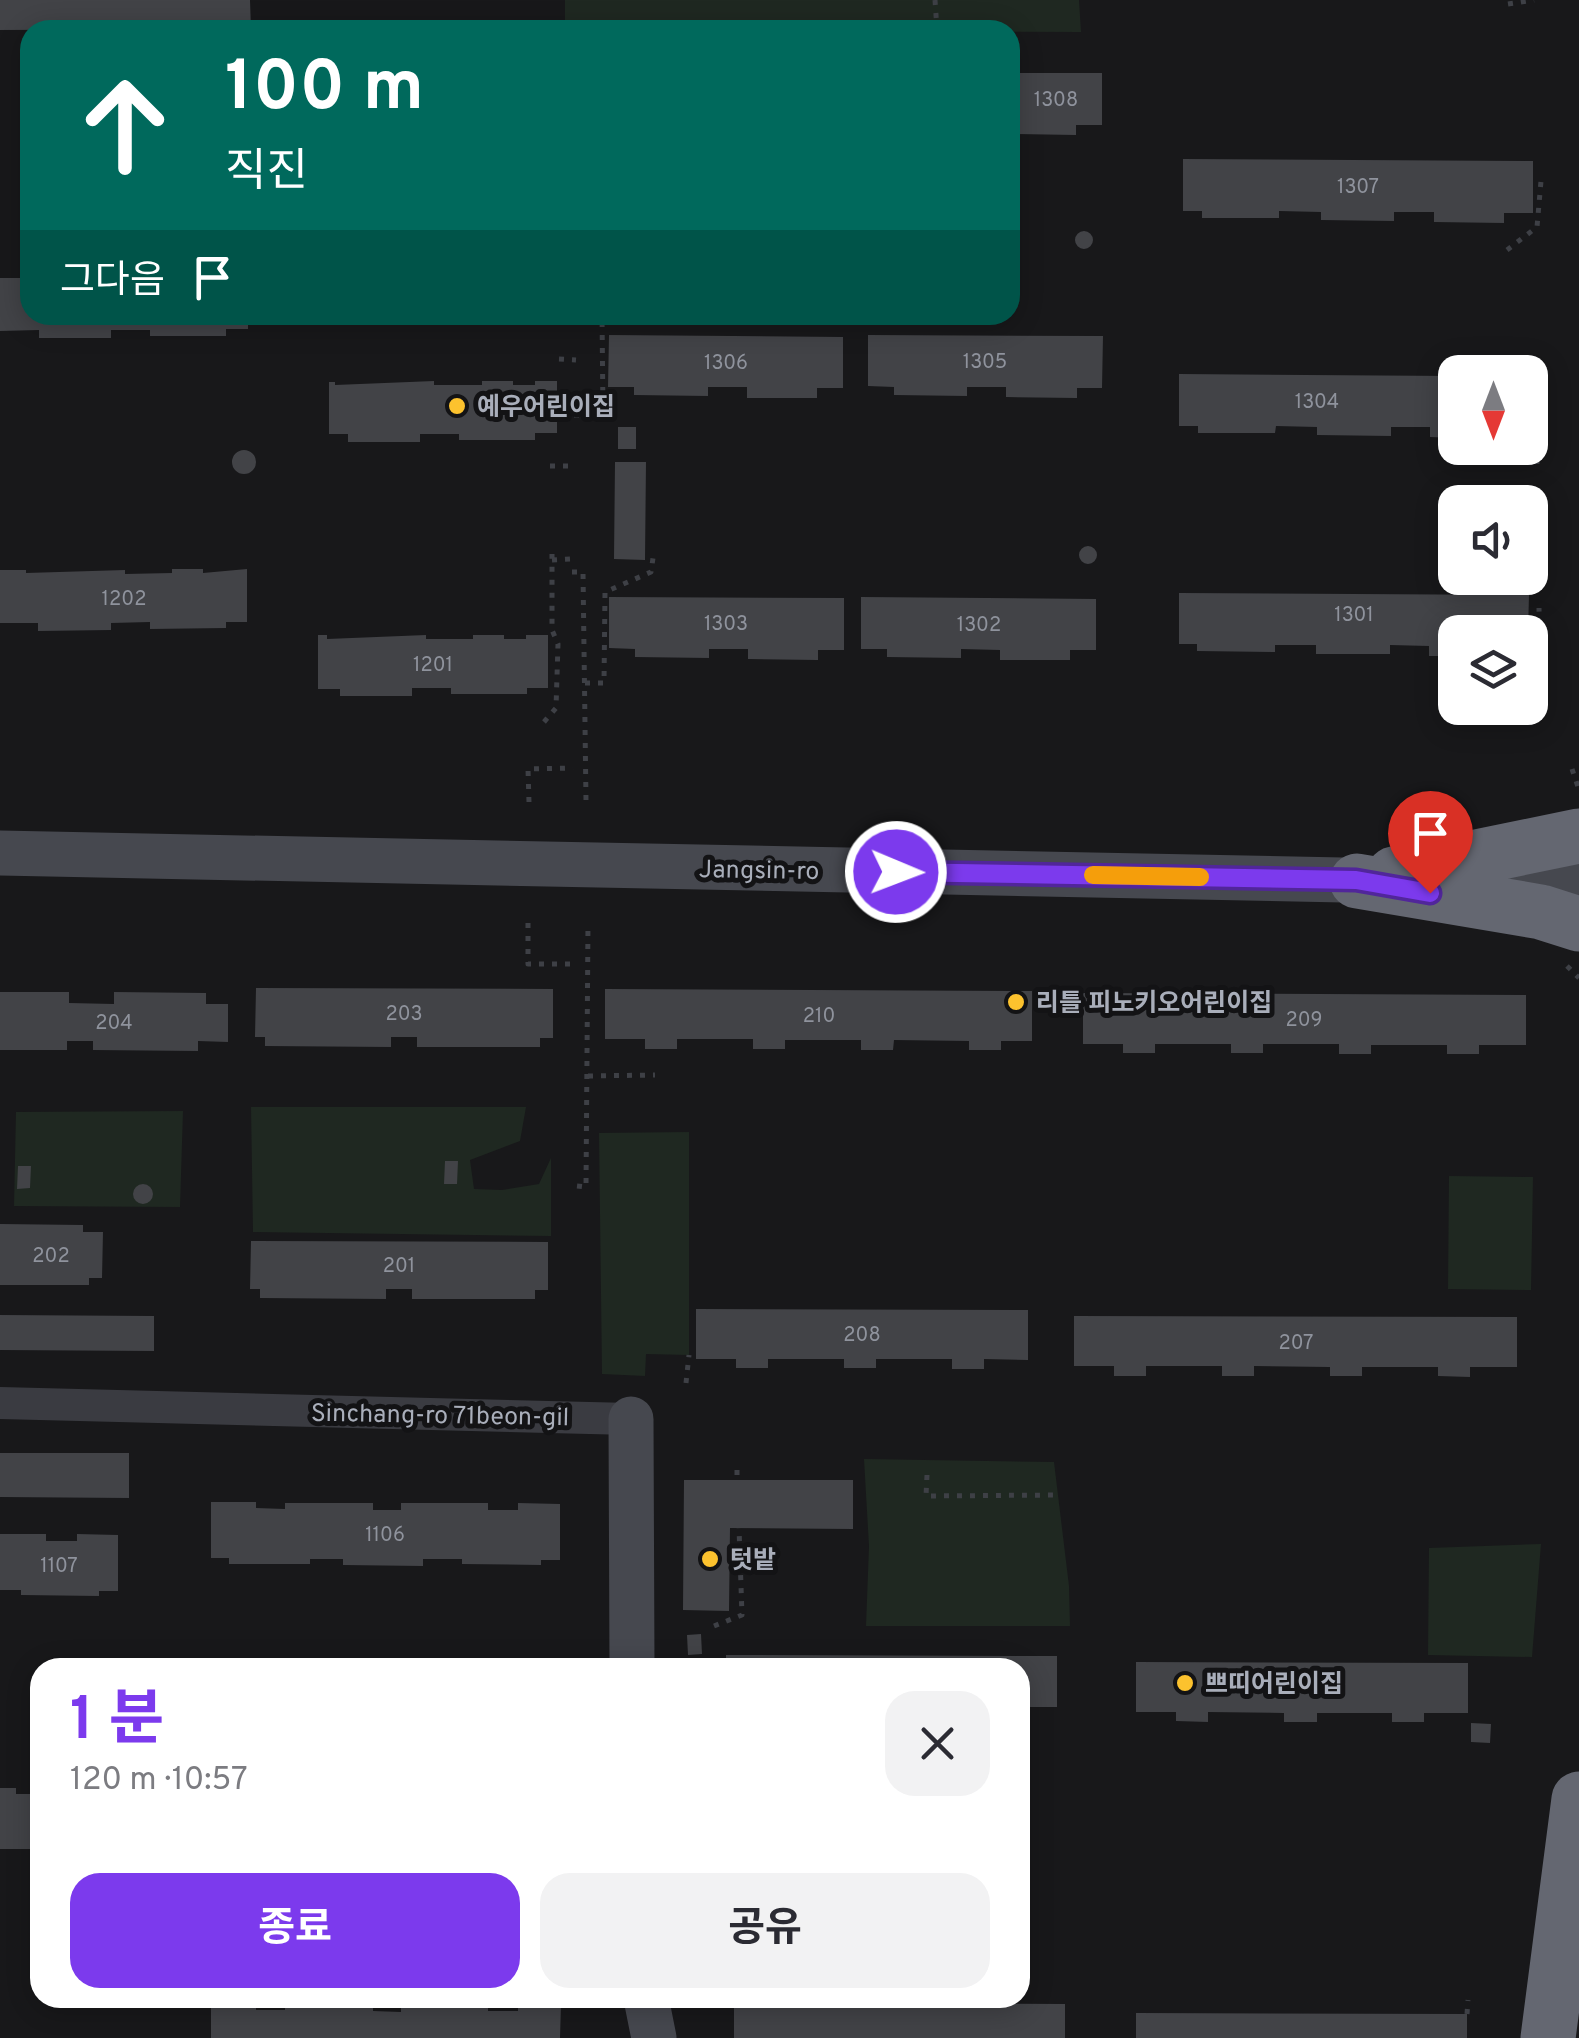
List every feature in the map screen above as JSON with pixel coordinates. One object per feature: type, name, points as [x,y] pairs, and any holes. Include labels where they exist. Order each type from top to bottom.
[{"type":"highway","points":[[1356,880],[1579,836]]},
{"type":"highway","points":[[1356,880],[1541,912],[1579,924]]},
{"type":"highway","points":[[1548,2038],[1579,1798]]},
{"type":"main road","name":"Jangsin-ro","points":[[0,853],[1579,884]]},
{"type":"main road","name":"Sinchang-ro 71beon-gil","points":[[632,1419],[632,1658]]},
{"type":"main road","points":[[648,2008],[654,2038]]},
{"type":"street","name":"Sinchang-ro 71beon-gil","points":[[0,1403],[632,1419]]},
{"type":"path","points":[[1508,4],[1534,0]]},
{"type":"path","points":[[1507,250],[1537,227],[1541,180]]},
{"type":"path","points":[[574,414],[603,415],[602,325]]},
{"type":"path","points":[[559,359],[576,360]]},
{"type":"path","points":[[550,466],[574,466]]},
{"type":"path","points":[[585,683],[604,683],[605,592],[651,572],[654,551]]},
{"type":"path","points":[[544,722],[556,708],[558,644],[552,630],[552,557],[572,559]]},
{"type":"path","points":[[572,572],[583,572],[586,802]]},
{"type":"path","points":[[1539,608],[1539,615]]},
{"type":"path","points":[[529,802],[528,769],[574,768]]},
{"type":"path","points":[[1572,770],[1579,790]]},
{"type":"path","points":[[528,923],[528,964],[575,964]]},
{"type":"path","points":[[577,1186],[586,1187],[588,923]]},
{"type":"path","points":[[587,1076],[655,1075]]},
{"type":"path","points":[[686,1383],[688,1355]]},
{"type":"path","points":[[737,1470],[737,1480]]},
{"type":"path","points":[[927,1475],[926,1496],[1058,1495]]},
{"type":"path","points":[[714,1626],[742,1615],[738,1528]]},
{"type":"path","points":[[1467,2014],[1468,2000]]},
{"type":"shaded area","points":[[565,0],[1079,0],[1081,32],[1020,32],[1020,20],[565,20]]},
{"type":"shaded area","points":[[251,1107],[526,1107],[520,1141],[470,1160],[474,1189],[502,1190],[539,1184],[551,1158],[551,1236],[253,1232]]},
{"type":"shaded area","points":[[183,1111],[180,1207],[14,1206],[16,1112]]},
{"type":"shaded area","points":[[689,1132],[689,1355],[646,1354],[645,1376],[602,1374],[599,1133]]},
{"type":"shaded area","points":[[1449,1176],[1533,1177],[1531,1290],[1448,1289]]},
{"type":"shaded area","points":[[864,1459],[1054,1462],[1070,1626],[866,1626],[869,1546]]},
{"type":"shaded area","points":[[1541,1544],[1532,1657],[1428,1655],[1429,1548]]},
{"type":"building","points":[[0,0],[250,0],[251,20],[20,20],[20,30],[0,30]]},
{"type":"building","points":[[1020,73],[1102,73],[1102,125],[1076,125],[1076,135],[1020,134]]},
{"type":"building","points":[[1183,159],[1533,161],[1533,213],[1504,213],[1504,223],[1434,222],[1434,212],[1394,212],[1394,221],[1321,220],[1321,212],[1279,211],[1279,218],[1202,218],[1202,211],[1183,211]]},
{"type":"building","points":[[1084,231],[1093,240],[1084,249],[1075,240]]},
{"type":"building","points":[[0,278],[20,278],[20,325],[248,325],[248,329],[226,329],[226,336],[150,336],[150,330],[111,330],[111,338],[39,338],[39,330],[0,331]]},
{"type":"building","points":[[609,335],[843,337],[843,388],[817,388],[817,398],[747,398],[747,387],[708,387],[708,396],[634,395],[634,387],[608,387]]},
{"type":"building","points":[[868,335],[1103,336],[1102,388],[1077,388],[1077,398],[1006,397],[1006,387],[967,387],[967,396],[894,395],[894,387],[868,386]]},
{"type":"building","points":[[1179,374],[1438,376],[1438,437],[1430,437],[1430,427],[1391,427],[1391,436],[1317,435],[1317,427],[1276,426],[1275,433],[1198,433],[1198,426],[1179,426]]},
{"type":"building","points":[[434,381],[434,385],[513,381],[513,385],[535,385],[535,381],[557,381],[557,433],[535,433],[535,440],[459,440],[459,434],[420,434],[420,442],[348,442],[348,434],[329,434],[329,382],[335,385]]},
{"type":"building","points":[[618,427],[636,427],[636,449],[618,449]]},
{"type":"building","points":[[244,450],[256,462],[244,474],[232,462]]},
{"type":"building","points":[[615,462],[646,462],[645,560],[614,559]]},
{"type":"building","points":[[1088,546],[1097,555],[1088,564],[1079,555]]},
{"type":"building","points":[[172,569],[203,569],[203,573],[247,569],[247,622],[226,622],[226,628],[150,629],[150,622],[111,623],[111,630],[38,631],[38,623],[0,623],[0,570],[125,570],[125,574],[172,573]]},
{"type":"building","points":[[1179,593],[1529,595],[1528,615],[1438,615],[1438,656],[1429,656],[1429,646],[1390,645],[1390,654],[1316,654],[1316,645],[1275,645],[1275,652],[1197,651],[1197,644],[1179,644]]},
{"type":"building","points":[[609,597],[844,598],[844,650],[818,650],[818,660],[748,659],[748,649],[709,649],[709,658],[635,657],[635,649],[609,648]]},
{"type":"building","points":[[861,597],[1096,599],[1096,650],[1070,650],[1070,660],[1000,660],[1000,650],[961,649],[961,658],[887,657],[887,649],[861,649]]},
{"type":"building","points":[[318,635],[327,635],[327,639],[426,635],[426,639],[473,639],[473,635],[504,635],[504,639],[526,639],[526,635],[548,635],[548,688],[527,688],[527,694],[451,694],[451,688],[412,688],[412,696],[340,696],[340,689],[318,689]]},
{"type":"building","points":[[256,988],[553,989],[553,1038],[540,1038],[540,1047],[417,1047],[417,1037],[391,1037],[391,1047],[265,1046],[265,1037],[255,1037]]},
{"type":"building","points":[[605,989],[1032,991],[1032,1041],[1001,1041],[1001,1050],[969,1050],[969,1041],[894,1040],[893,1050],[861,1050],[861,1040],[785,1040],[785,1049],[753,1049],[753,1039],[677,1039],[677,1049],[645,1049],[645,1039],[605,1039]]},
{"type":"building","points":[[0,992],[69,992],[69,1003],[114,1004],[114,992],[206,993],[206,1004],[228,1004],[228,1042],[198,1041],[198,1051],[93,1050],[93,1041],[67,1041],[67,1050],[0,1050]]},
{"type":"building","points":[[1083,993],[1526,995],[1526,1045],[1479,1045],[1479,1054],[1447,1054],[1447,1045],[1371,1045],[1371,1054],[1339,1054],[1339,1044],[1263,1044],[1263,1053],[1231,1053],[1231,1044],[1155,1044],[1155,1053],[1123,1053],[1123,1044],[1083,1044]]},
{"type":"building","points":[[445,1161],[458,1161],[457,1184],[444,1184]]},
{"type":"building","points":[[18,1166],[31,1166],[30,1188],[17,1189]]},
{"type":"building","points":[[143,1184],[153,1194],[143,1204],[133,1194]]},
{"type":"building","points":[[0,1224],[83,1225],[83,1232],[103,1232],[102,1278],[89,1278],[89,1285],[0,1285]]},
{"type":"building","points":[[251,1241],[548,1242],[548,1290],[535,1290],[535,1299],[412,1299],[412,1289],[386,1289],[386,1299],[260,1298],[260,1289],[250,1289]]},
{"type":"building","points":[[696,1309],[1028,1310],[1028,1360],[984,1359],[984,1369],[952,1369],[952,1359],[876,1359],[876,1368],[844,1368],[844,1359],[768,1359],[768,1368],[736,1368],[736,1359],[696,1359]]},
{"type":"building","points":[[0,1315],[154,1316],[154,1351],[0,1350]]},
{"type":"building","points":[[1074,1316],[1517,1317],[1517,1367],[1470,1367],[1470,1377],[1438,1376],[1438,1367],[1362,1367],[1362,1376],[1330,1376],[1330,1367],[1254,1366],[1254,1376],[1222,1376],[1222,1366],[1146,1366],[1146,1376],[1114,1376],[1114,1366],[1074,1366]]},
{"type":"building","points":[[0,1453],[129,1453],[129,1498],[0,1497]]},
{"type":"building","points":[[684,1480],[853,1480],[853,1529],[730,1528],[729,1611],[683,1610]]},
{"type":"building","points":[[211,1502],[256,1502],[256,1508],[285,1509],[285,1503],[373,1503],[373,1510],[401,1510],[401,1503],[488,1503],[488,1510],[518,1510],[518,1503],[560,1504],[560,1560],[541,1560],[541,1565],[462,1564],[462,1559],[423,1559],[423,1566],[343,1565],[343,1559],[310,1559],[310,1564],[229,1564],[229,1558],[211,1558]]},
{"type":"building","points":[[0,1534],[46,1534],[46,1541],[77,1541],[77,1534],[118,1535],[118,1591],[99,1591],[99,1596],[21,1595],[21,1590],[0,1590]]},
{"type":"building","points":[[701,1634],[702,1654],[688,1655],[687,1635]]},
{"type":"building","points":[[1057,1656],[1057,1707],[1030,1707],[1030,1658],[726,1658]]},
{"type":"building","points":[[1136,1662],[1468,1663],[1468,1713],[1424,1713],[1424,1722],[1392,1722],[1392,1713],[1317,1713],[1317,1722],[1284,1722],[1284,1713],[1208,1712],[1208,1722],[1176,1721],[1176,1712],[1136,1712]]},
{"type":"building","points":[[1471,1723],[1491,1724],[1490,1743],[1471,1742]]},
{"type":"building","points":[[0,1788],[16,1788],[16,1794],[30,1794],[30,1849],[0,1849]]},
{"type":"building","points":[[1030,2004],[1065,2004],[1065,2038],[734,2038],[734,2008],[1030,2008]]},
{"type":"building","points":[[211,2008],[373,2008],[401,2012],[401,2008],[518,2011],[561,2008],[560,2038],[211,2038]]},
{"type":"building","points":[[1136,2013],[1467,2014],[1467,2038],[1136,2038]]},
{"type":"slow traffic","points":[[1093,875],[1200,877]]},
{"type":"place","name":"예우어린이집","points":[[457,406]]},
{"type":"place","name":"리틀 피노키오어린이집","points":[[1016,1002]]},
{"type":"place","name":"텃밭","points":[[710,1559]]},
{"type":"place","name":"쁘띠어린이집","points":[[1185,1683]]},
{"type":"route","points":[[896,872],[1356,880],[1430,893]]}]
